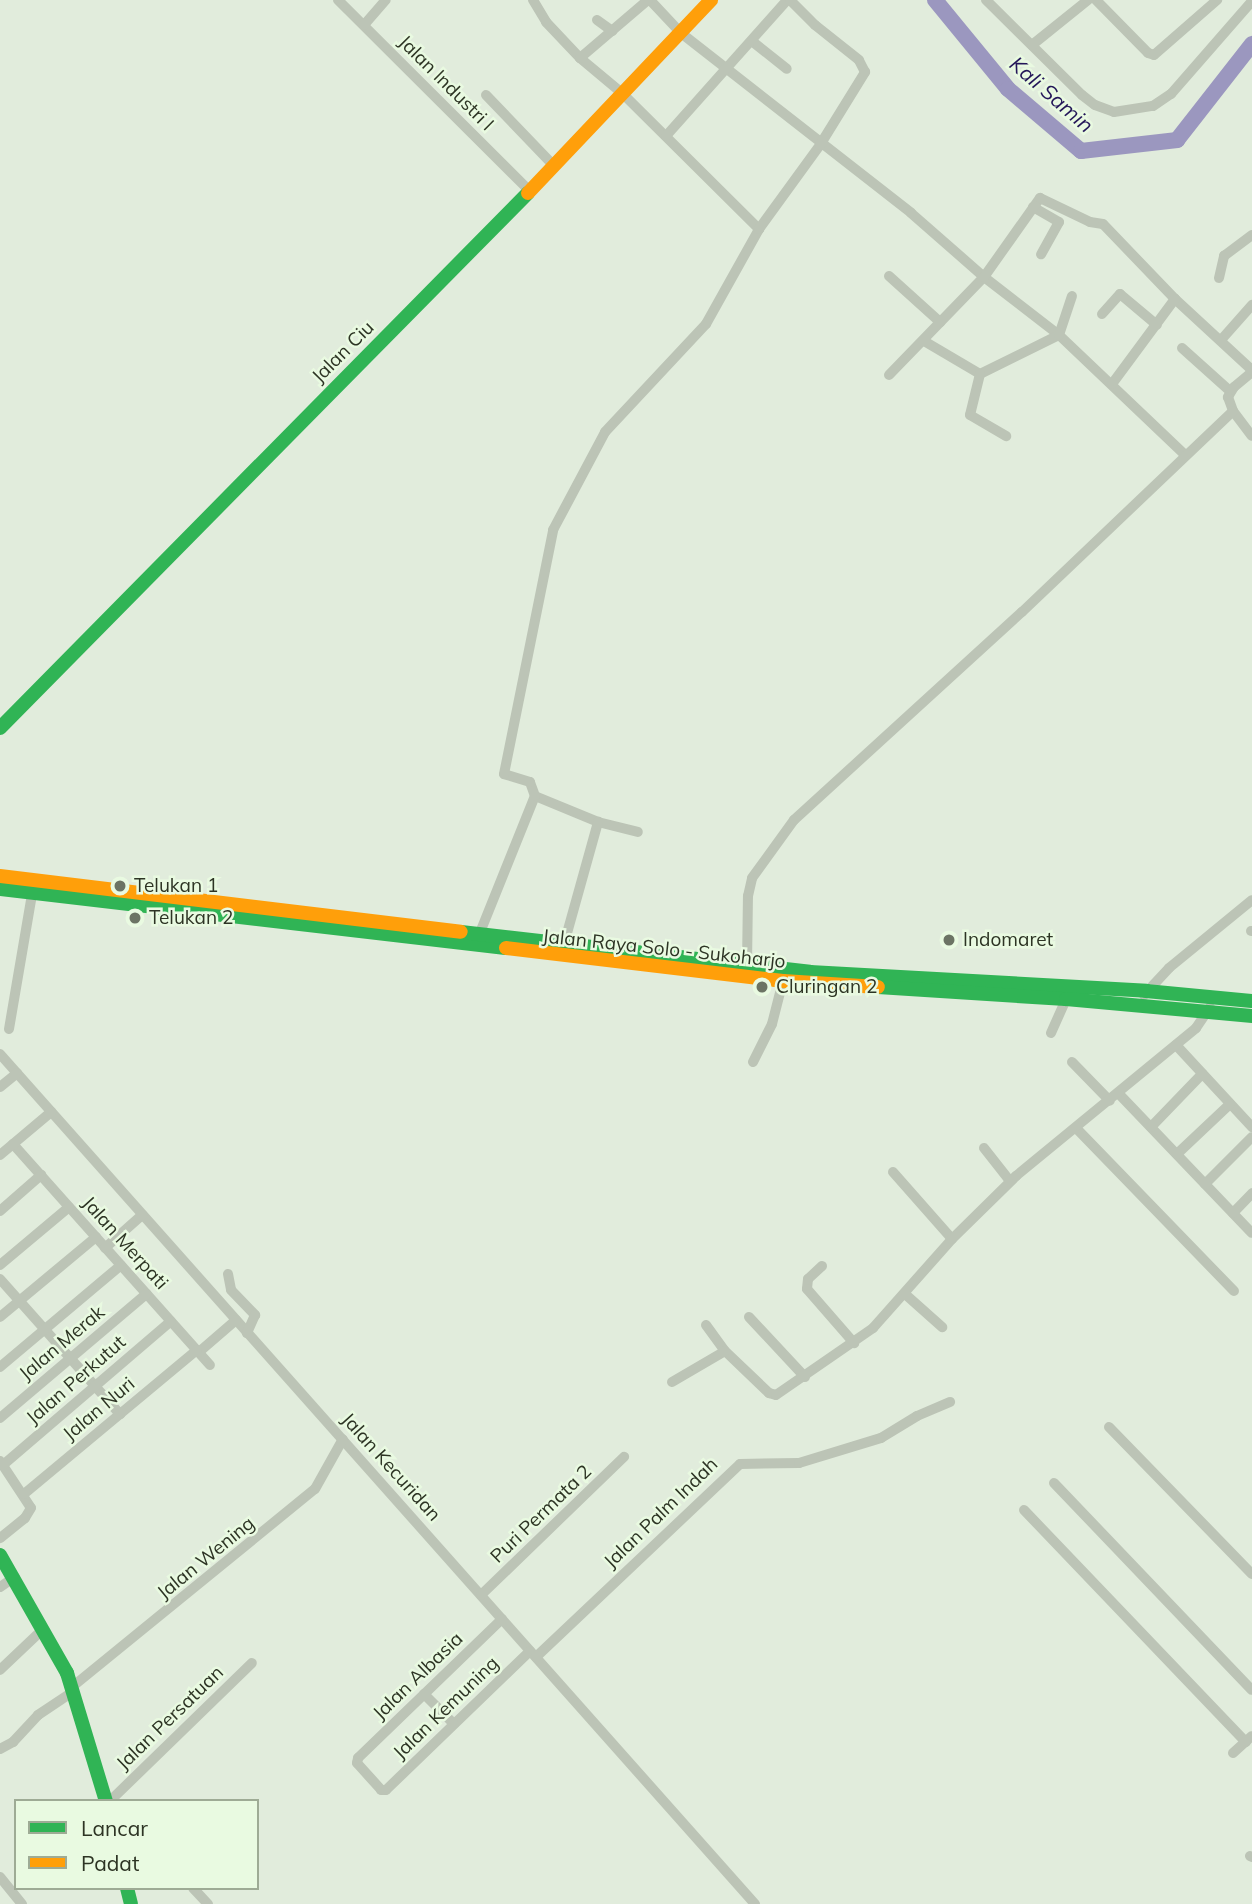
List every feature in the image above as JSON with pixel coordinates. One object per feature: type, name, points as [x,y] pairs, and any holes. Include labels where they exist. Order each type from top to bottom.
[{"type":"main road","name":"Jalan Ciu","points":[[0,728],[530,191],[711,0]]},
{"type":"main road","points":[[0,876],[77,893]]},
{"type":"main road","points":[[0,889],[32,894],[77,893]]},
{"type":"main road","name":"Jalan Raya Solo - Sukoharjo","points":[[77,893],[700,967],[783,981],[1066,999],[1142,998]]},
{"type":"main road","name":"Jalan Raya Solo - Sukoharjo","points":[[144,901],[564,944],[666,963]]},
{"type":"main road","name":"Jalan Raya Solo - Sukoharjo","points":[[700,967],[747,965],[1142,998],[1211,1005],[1252,1016]]},
{"type":"main road","name":"Jalan Raya Solo - Sukoharjo","points":[[1211,1005],[1252,1001]]},
{"type":"main road","points":[[0,1555],[15,1577],[73,1689],[109,1799]]},
{"type":"street","name":"Jalan Industri I","points":[[338,0],[530,191]]},
{"type":"street","points":[[364,25],[386,0]]},
{"type":"street","points":[[533,0],[540,15],[580,58],[624,94],[759,229]]},
{"type":"street","points":[[479,934],[535,796],[530,782],[504,774],[553,530],[605,432],[706,324],[759,229],[820,145],[865,72],[859,60],[789,0],[666,136]]},
{"type":"street","points":[[986,0],[1095,105],[1114,112],[1153,106],[1171,94],[1252,1]]},
{"type":"street","points":[[1032,45],[1088,0]]},
{"type":"street","points":[[1096,0],[1148,53],[1154,55],[1217,0]]},
{"type":"street","points":[[580,58],[612,31],[654,2],[681,33],[727,71],[911,213],[984,277],[1059,335],[1185,455]]},
{"type":"street","points":[[597,20],[612,31]]},
{"type":"street","points":[[752,42],[787,69]]},
{"type":"street","points":[[486,95],[554,166]]},
{"type":"street","points":[[889,375],[984,277],[1040,198],[1090,222],[1103,224],[1175,299],[1252,371],[1230,391],[1229,401],[1233,411],[1252,436]]},
{"type":"street","points":[[1034,207],[1059,222],[1041,254]]},
{"type":"street","points":[[1219,278],[1224,256],[1252,235]]},
{"type":"street","points":[[890,276],[940,322]]},
{"type":"street","points":[[1102,314],[1119,293],[1157,325]]},
{"type":"street","points":[[980,374],[1059,335],[1072,296]]},
{"type":"street","points":[[1112,384],[1175,299]]},
{"type":"street","points":[[1221,340],[1252,305]]},
{"type":"street","points":[[924,341],[980,374]]},
{"type":"street","points":[[1182,348],[1230,391]]},
{"type":"street","points":[[980,374],[970,415],[1006,436]]},
{"type":"street","points":[[747,965],[748,896],[752,878],[776,841],[805,810],[1022,612],[1233,411]]},
{"type":"street","points":[[535,796],[598,822],[638,832]]},
{"type":"street","points":[[564,944],[598,822]]},
{"type":"street","points":[[9,1029],[32,894]]},
{"type":"street","points":[[1142,998],[1252,900]]},
{"type":"street","points":[[753,1062],[772,1024],[783,981]]},
{"type":"street","points":[[1051,1033],[1066,999]]},
{"type":"street","points":[[706,1325],[725,1351],[773,1395],[805,1377],[854,1343],[905,1294],[952,1239],[1010,1181],[1176,1045],[1211,1005]]},
{"type":"street","points":[[1176,1045],[1252,1127]]},
{"type":"street","name":"Jalan Kecuridan","points":[[0,1054],[755,1904]]},
{"type":"street","points":[[1072,1062],[1151,1127],[1252,1233]]},
{"type":"street","points":[[0,1087],[16,1073]]},
{"type":"street","points":[[1151,1127],[1202,1074]]},
{"type":"street","points":[[1177,1154],[1230,1104]]},
{"type":"street","points":[[0,1155],[51,1112]]},
{"type":"street","points":[[1076,1128],[1234,1291]]},
{"type":"street","points":[[1205,1184],[1252,1137]]},
{"type":"street","name":"Jalan Merpati","points":[[13,1144],[211,1365]]},
{"type":"street","points":[[984,1148],[1010,1181]]},
{"type":"street","points":[[893,1172],[952,1239]]},
{"type":"street","points":[[0,1211],[41,1175]]},
{"type":"street","points":[[1233,1213],[1252,1193]]},
{"type":"street","points":[[0,1265],[69,1207]]},
{"type":"street","points":[[105,1248],[142,1215]]},
{"type":"street","points":[[0,1317],[96,1237]]},
{"type":"street","points":[[0,1367],[121,1265]]},
{"type":"street","points":[[822,1266],[806,1282],[807,1289],[854,1343]]},
{"type":"street","points":[[228,1274],[231,1290],[255,1315],[247,1334]]},
{"type":"street","points":[[0,1279],[120,1414]]},
{"type":"street","name":"Jalan Merak","points":[[0,1418],[146,1294]]},
{"type":"street","points":[[905,1294],[942,1327]]},
{"type":"street","points":[[749,1317],[805,1377]]},
{"type":"street","name":"Jalan Nuri","points":[[24,1494],[236,1320]]},
{"type":"street","name":"Jalan Perkutut","points":[[1,1463],[171,1321]]},
{"type":"street","points":[[672,1382],[725,1351]]},
{"type":"street","name":"Jalan Palm Indah","points":[[533,1654],[740,1464],[799,1463],[881,1437],[917,1416],[950,1402]]},
{"type":"street","points":[[1109,1427],[1252,1574]]},
{"type":"street","name":"Jalan Wening","points":[[0,1749],[13,1742],[38,1715],[314,1489],[343,1439]]},
{"type":"street","name":"Puri Permata 2","points":[[481,1595],[624,1457]]},
{"type":"street","points":[[0,1538],[30,1512],[30,1504],[1,1463]]},
{"type":"street","points":[[1054,1483],[1252,1690]]},
{"type":"street","points":[[1024,1510],[1249,1739],[1233,1753]]},
{"type":"street","points":[[0,1587],[15,1577]]},
{"type":"street","name":"Jalan Albasia","points":[[386,1790],[381,1790],[357,1763],[358,1758],[502,1619]]},
{"type":"street","points":[[0,1670],[43,1629]]},
{"type":"street","name":"Jalan Kemuning","points":[[386,1790],[454,1724],[533,1654]]},
{"type":"street","name":"Jalan Persatuan","points":[[109,1799],[252,1663]]},
{"type":"street","points":[[425,1694],[454,1724]]},
{"type":"street","points":[[0,1877],[22,1904]]},
{"type":"street","points":[[195,1890],[208,1904]]},
{"type":"waterway","name":"Kali Samin","points":[[935,0],[1008,89],[1081,151],[1177,140],[1252,44]]},
{"type":"traffic: fast","points":[[0,728],[528,193]]},
{"type":"traffic: fast","points":[[0,889],[506,948]]},
{"type":"traffic: fast","points":[[461,932],[810,972],[1146,991],[1252,1001]]},
{"type":"traffic: fast","points":[[878,987],[1066,999],[1252,1016]]},
{"type":"traffic: fast","points":[[0,1555],[67,1673],[105,1799]]},
{"type":"traffic: fast","points":[[128,1890],[131,1904]]},
{"type":"traffic: slow","points":[[528,193],[711,0]]},
{"type":"traffic: slow","points":[[0,876],[461,932]]},
{"type":"traffic: slow","points":[[506,948],[783,981],[878,987]]},
{"type":"place","name":"Telukan 1","points":[[120,886]]},
{"type":"place","name":"Telukan 2","points":[[135,918]]},
{"type":"place","name":"Indomaret","points":[[949,940]]},
{"type":"place","name":"Cluringan 2","points":[[762,987]]}]
